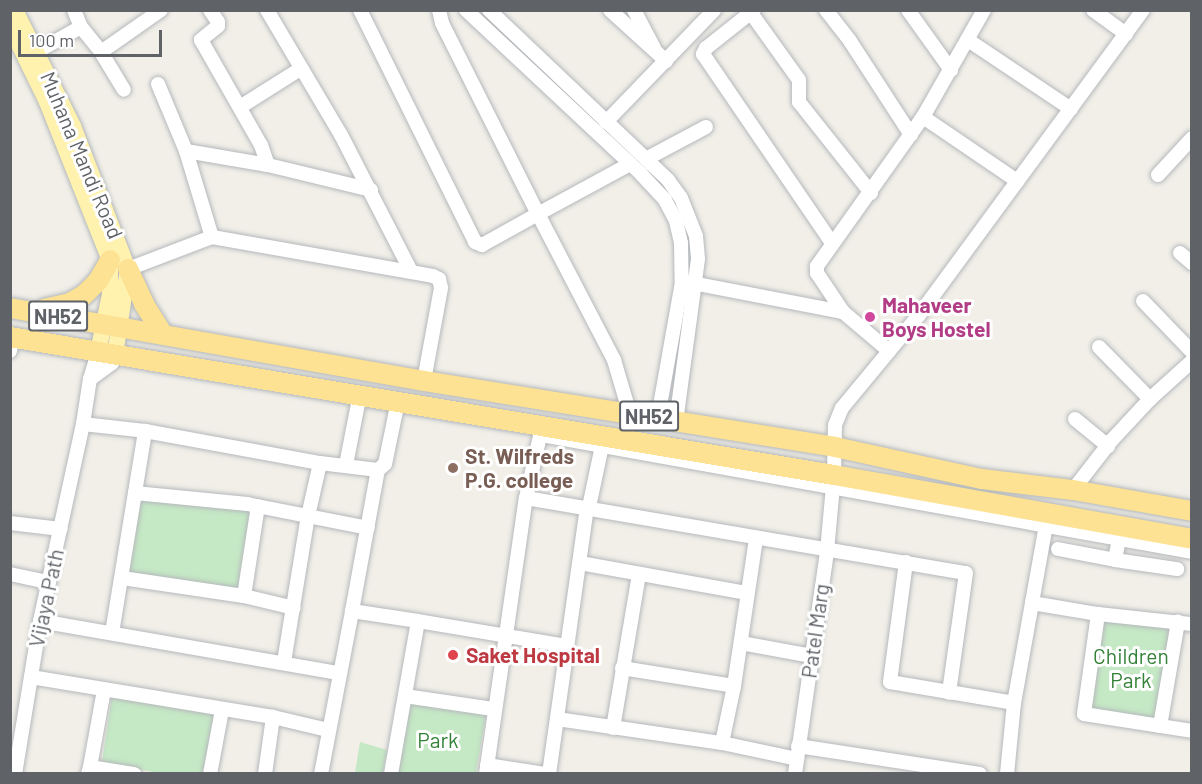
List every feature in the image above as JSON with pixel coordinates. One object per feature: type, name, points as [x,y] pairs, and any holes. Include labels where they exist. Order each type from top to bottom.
[{"type":"highway","points":[[32,311],[70,303],[84,295],[98,281],[110,260]]},
{"type":"highway","points":[[128,269],[144,304],[163,334]]},
{"type":"highway","name":"NH52","points":[[10,308],[424,381],[835,447],[982,478],[1073,490],[1191,511]]},
{"type":"highway","name":"NH52","points":[[11,345],[105,357],[834,482],[1191,539]]},
{"type":"main road","name":"Muhana Mandi Road","points":[[13,17],[38,51],[73,126],[128,269]]},
{"type":"main road","points":[[13,17],[110,260],[112,325]]},
{"type":"main road","points":[[105,357],[128,269]]},
{"type":"street","points":[[74,10],[81,27],[101,52],[124,90]]},
{"type":"street","points":[[101,52],[161,10]]},
{"type":"street","points":[[210,10],[218,26],[201,40],[261,145],[268,165]]},
{"type":"street","points":[[267,10],[371,190],[411,271]]},
{"type":"street","points":[[360,10],[475,242],[482,245],[630,164]]},
{"type":"street","points":[[439,10],[442,22],[614,360],[630,414]]},
{"type":"street","points":[[466,10],[630,164],[665,200],[676,221],[688,282]]},
{"type":"street","points":[[489,10],[668,180],[681,198],[696,236],[698,259],[688,282],[667,419]]},
{"type":"street","points":[[610,10],[661,56]]},
{"type":"street","points":[[634,10],[661,56]]},
{"type":"street","points":[[606,122],[661,56],[714,10]]},
{"type":"street","points":[[826,10],[850,41],[912,135]]},
{"type":"street","points":[[908,10],[951,70]]},
{"type":"street","points":[[889,351],[843,312],[816,269],[832,243],[912,135],[984,10]]},
{"type":"street","points":[[1093,10],[1126,34]]},
{"type":"street","name":"Patel Marg","points":[[795,774],[827,551],[834,482],[835,425],[842,408],[920,315],[1143,10]]},
{"type":"street","points":[[832,243],[704,54],[706,48],[753,12],[799,80],[799,102],[871,193]]},
{"type":"street","points":[[38,51],[81,27]]},
{"type":"street","points":[[968,40],[1071,109]]},
{"type":"street","points":[[240,107],[300,69]]},
{"type":"street","points":[[158,84],[186,151],[212,237]]},
{"type":"street","points":[[923,117],[1017,182]]},
{"type":"street","points":[[646,159],[706,127]]},
{"type":"street","points":[[1158,175],[1191,138]]},
{"type":"street","points":[[186,151],[268,165],[371,190]]},
{"type":"street","points":[[128,269],[212,237],[411,271],[439,279],[441,288],[424,381]]},
{"type":"street","points":[[1180,253],[1191,263]]},
{"type":"street","points":[[688,282],[843,312]]},
{"type":"street","points":[[1143,301],[1191,352]]},
{"type":"street","points":[[1099,347],[1150,399]]},
{"type":"street","points":[[105,357],[396,411],[541,431],[602,446],[834,482],[1191,552]]},
{"type":"street","name":"Vijaya Path","points":[[15,774],[40,621],[83,424],[90,379],[105,357]]},
{"type":"street","points":[[1073,490],[1150,399],[1191,361]]},
{"type":"street","points":[[346,465],[358,404]]},
{"type":"street","points":[[321,774],[378,470],[385,464],[396,411]]},
{"type":"street","points":[[1075,419],[1108,446]]},
{"type":"street","points":[[83,424],[145,430],[320,463],[378,470]]},
{"type":"street","points":[[112,633],[145,430]]},
{"type":"street","points":[[541,431],[526,498],[493,709],[486,769],[548,774],[588,507],[602,446]]},
{"type":"street","points":[[284,662],[308,516],[320,463]]},
{"type":"street","points":[[135,494],[258,506],[368,528]]},
{"type":"street","points":[[526,498],[966,573],[950,693]]},
{"type":"street","points":[[244,596],[258,506]]},
{"type":"street","points":[[10,523],[61,528]]},
{"type":"street","points":[[1007,774],[1014,703],[1046,525]]},
{"type":"street","points":[[722,743],[741,644],[756,538]]},
{"type":"street","points":[[1115,560],[1119,539]]},
{"type":"street","points":[[1058,549],[1178,569]]},
{"type":"street","points":[[580,562],[747,593]]},
{"type":"street","points":[[906,562],[890,682],[1014,703]]},
{"type":"street","points":[[10,574],[49,582]]},
{"type":"street","points":[[613,728],[639,574]]},
{"type":"street","points":[[122,578],[244,596],[294,608]]},
{"type":"street","points":[[1032,603],[1098,614],[1185,623],[1160,726]]},
{"type":"street","points":[[352,611],[505,634],[567,646]]},
{"type":"street","points":[[1098,614],[1084,714],[1191,730]]},
{"type":"street","points":[[40,621],[339,673]]},
{"type":"street","points":[[391,774],[418,621]]},
{"type":"street","points":[[741,644],[812,656]]},
{"type":"street","points":[[622,668],[734,686]]},
{"type":"street","points":[[31,677],[273,717],[328,730]]},
{"type":"street","points":[[105,690],[89,770],[134,774]]},
{"type":"street","points":[[405,696],[493,709]]},
{"type":"street","points":[[210,774],[222,710]]},
{"type":"street","points":[[265,774],[273,717]]},
{"type":"street","points":[[557,719],[798,753],[879,759],[980,774]]},
{"type":"street","points":[[876,774],[879,759]]},
{"type":"green space","points":[[135,493],[258,506],[249,591],[126,579]]},
{"type":"green space","name":"Children Park","points":[[1105,617],[1170,626],[1157,718],[1092,709]]},
{"type":"green space","points":[[112,696],[219,711],[210,773],[158,773],[102,762]]},
{"type":"green space","name":"Park","points":[[410,702],[486,714],[476,773],[397,774]]},
{"type":"green space","name":"Park","points":[[360,742],[387,750],[383,773],[355,773]]},
{"type":"place","name":"Mahaveer Boys Hostel","points":[[870,317]]},
{"type":"place","name":"St. Wilfreds P.G. college","points":[[453,468]]},
{"type":"place","name":"Saket Hospital","points":[[453,655]]}]
